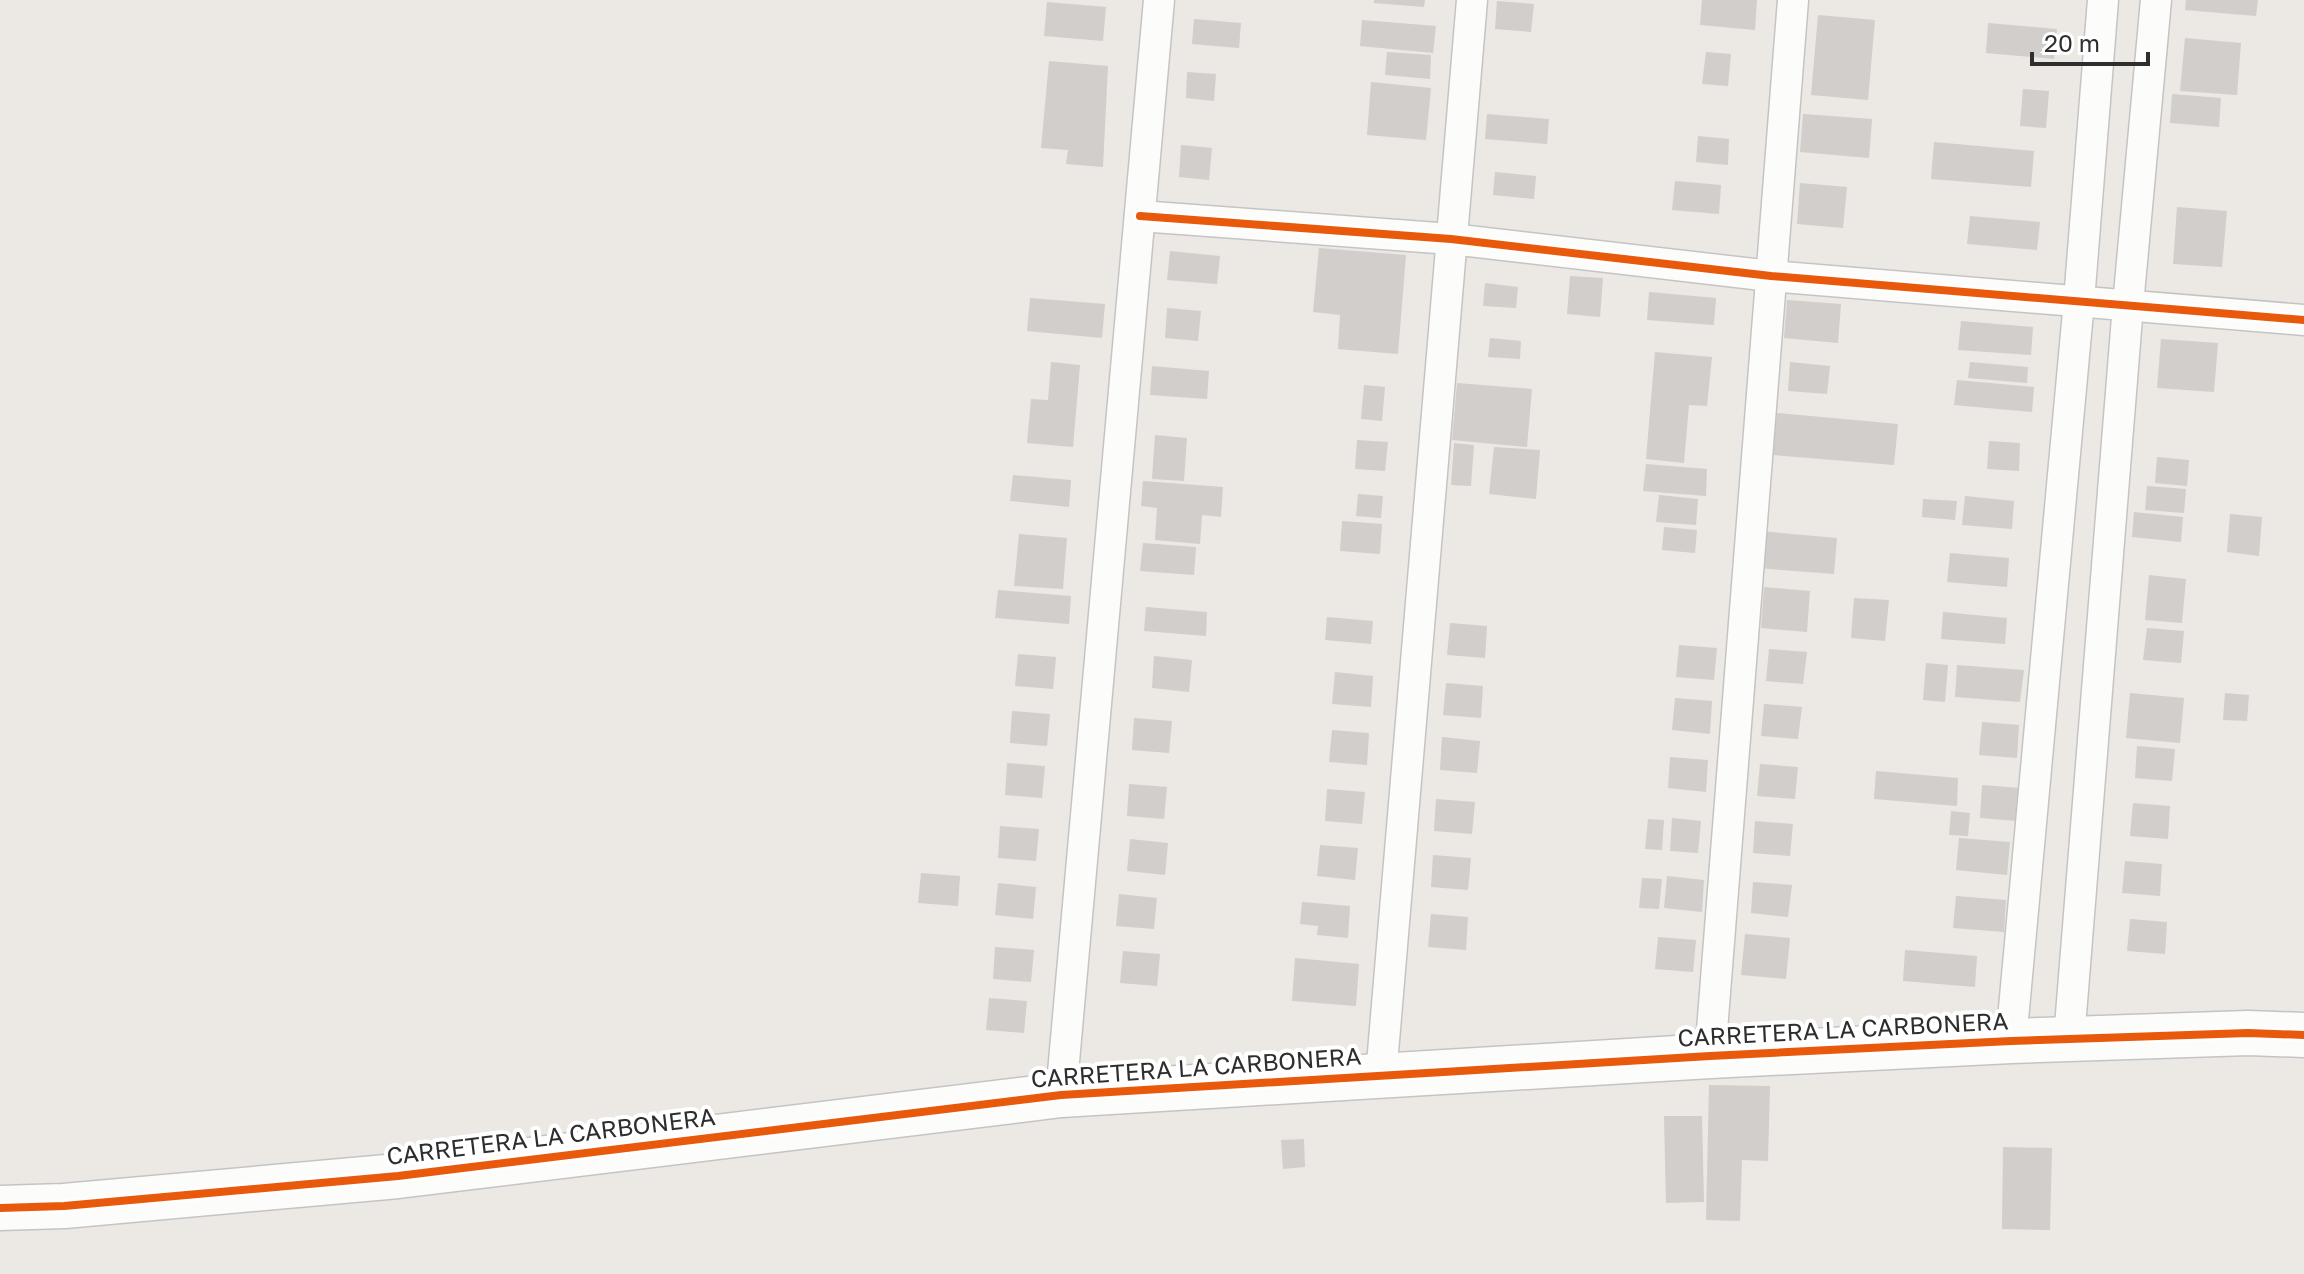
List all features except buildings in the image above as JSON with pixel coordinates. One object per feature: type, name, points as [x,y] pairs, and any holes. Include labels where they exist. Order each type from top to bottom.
[{"type":"street","points":[[1061,1095],[1159,0]]},
{"type":"street","points":[[1381,1076],[1472,0]]},
{"type":"street","points":[[1710,1056],[1793,0]]},
{"type":"street","points":[[2011,1041],[2079,301],[2103,0]]},
{"type":"street","points":[[2069,1039],[2128,305],[2156,0]]},
{"type":"street","points":[[1140,216],[1451,239],[1771,276],[2304,320]]},
{"type":"street","name":"CARRETERA LA CARBONERA","points":[[0,1208],[64,1206],[398,1176],[1061,1095],[2011,1041],[2248,1033],[2304,1035]]},
{"type":"cycle path","points":[[1140,216],[1451,239],[1771,276],[2304,320]]},
{"type":"cycle path","points":[[0,1208],[64,1206],[398,1176],[1061,1095],[2011,1041],[2248,1033],[2304,1035]]}]
